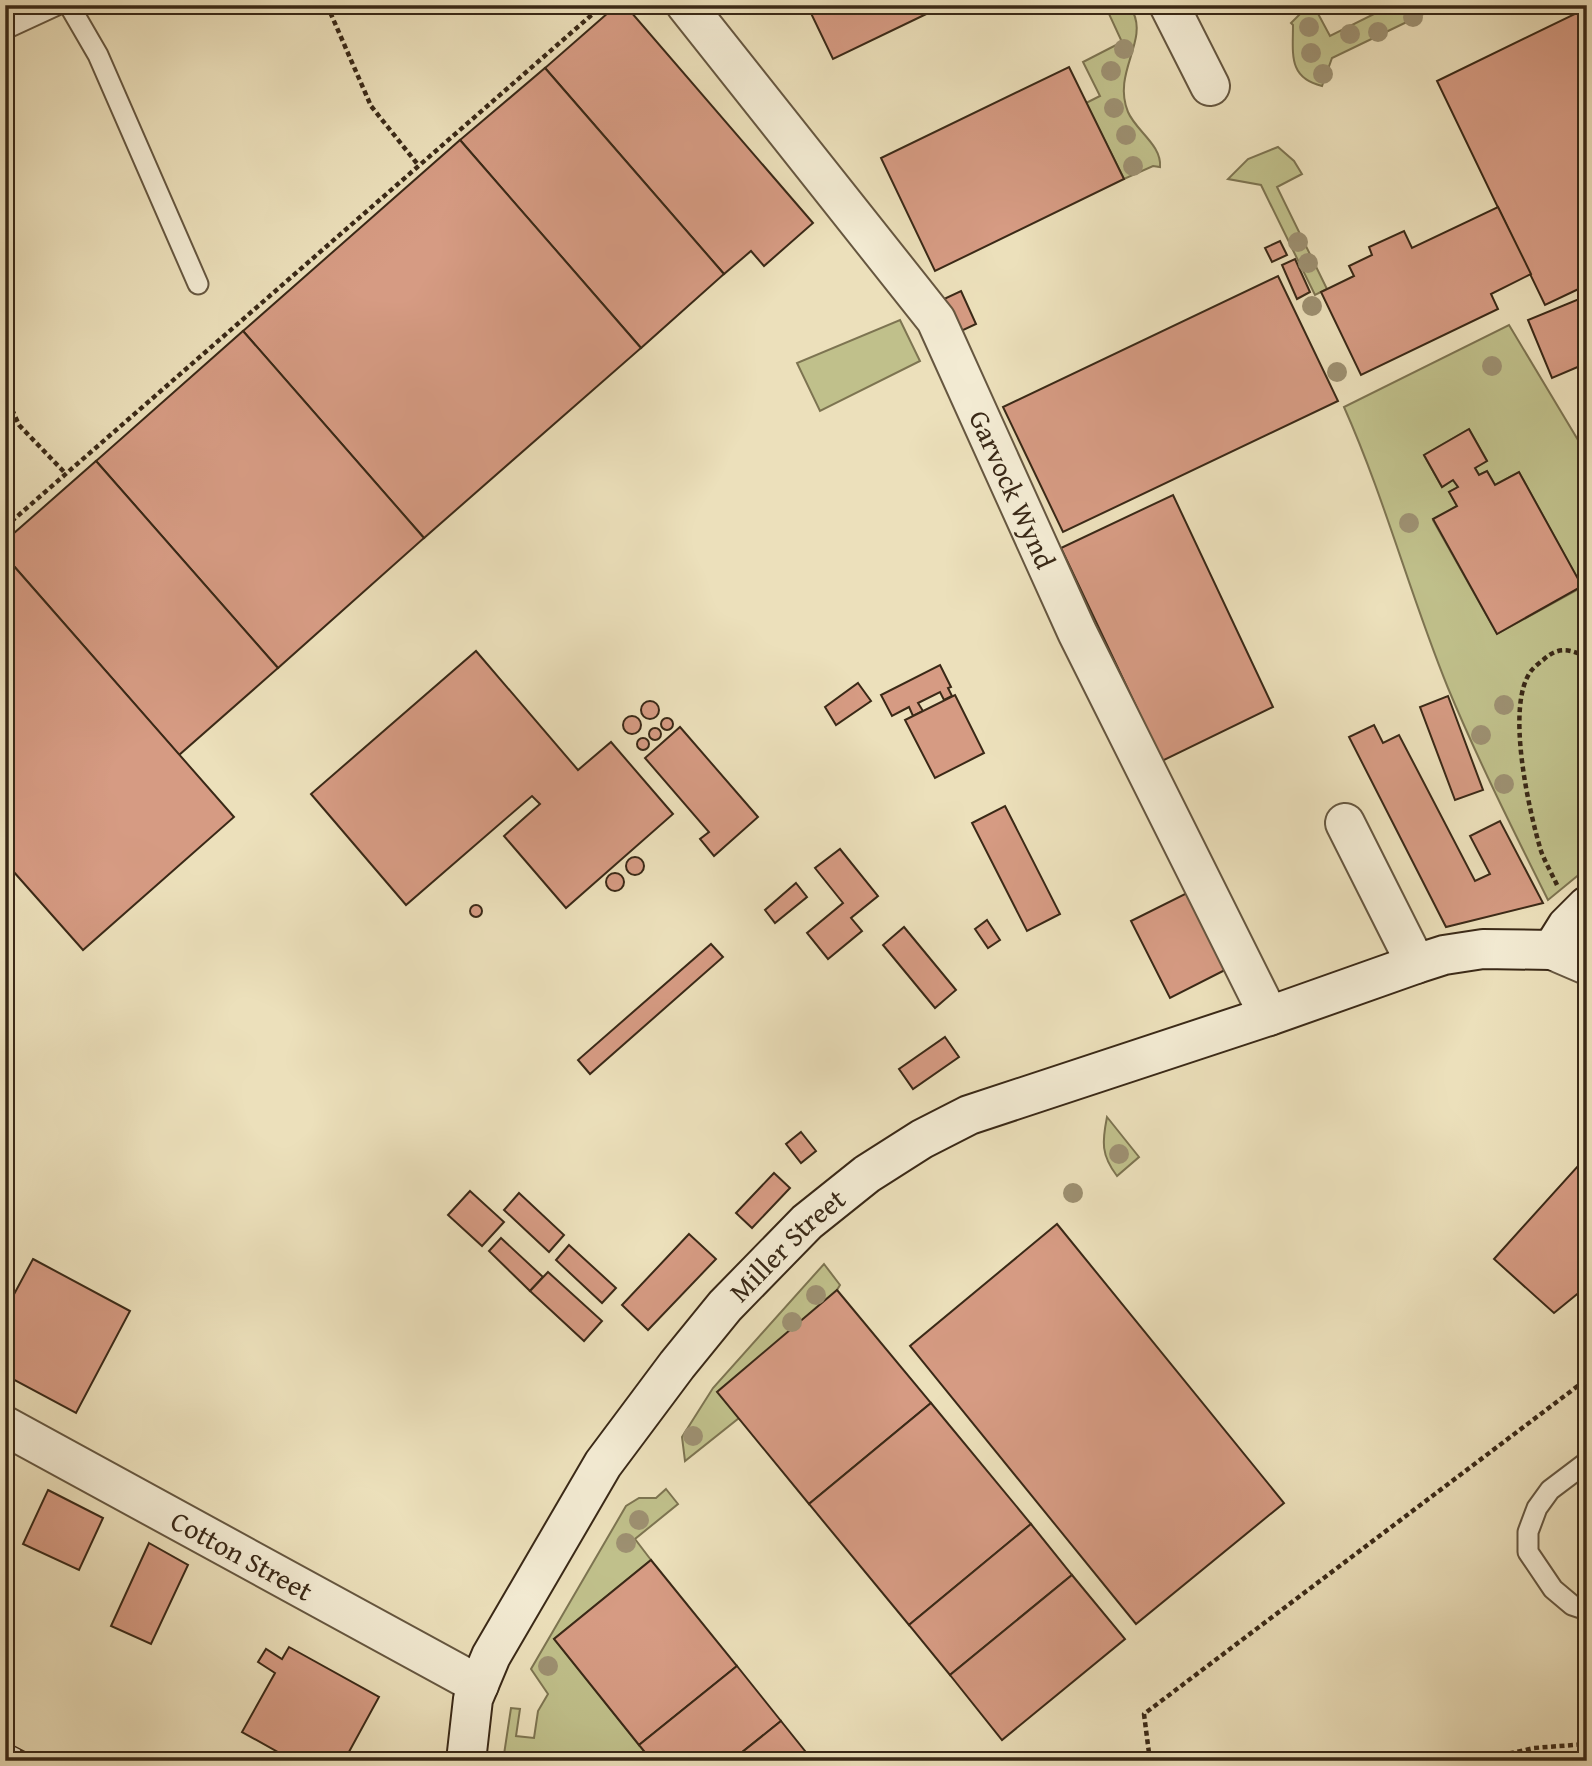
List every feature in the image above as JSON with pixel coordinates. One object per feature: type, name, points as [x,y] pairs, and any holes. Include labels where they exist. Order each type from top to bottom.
[{"type":"street","name":"Garvock Wynd","points":[[686,5],[936,320],[1077,632],[1269,1016]]},
{"type":"street","points":[[1168,5],[1210,86]]},
{"type":"street","points":[[1345,823],[1416,964]]},
{"type":"street","points":[[1582,910],[1552,950],[1587,965]]},
{"type":"street","name":"Miller Street","points":[[466,1761],[470,1717],[479,1685],[508,1624],[603,1464],[725,1306],[765,1263],[836,1197],[922,1139],[969,1115],[1444,955],[1483,949],[1552,950]]},
{"type":"street","name":"Cotton Street","points":[[5,1426],[479,1685]]},
{"type":"lane","points":[[5,29],[57,5]]},
{"type":"lane","points":[[69,5],[98,55],[198,284]]},
{"type":"lane","points":[[1587,1462],[1550,1490],[1537,1508],[1528,1532],[1528,1552],[1553,1589],[1572,1605],[1587,1610]]},
{"type":"path","points":[[327,5],[371,106],[419,166]]},
{"type":"path","points":[[5,527],[603,5]]},
{"type":"path","points":[[5,394],[19,425],[66,474]]},
{"type":"path","points":[[1582,910],[1560,891],[1542,854],[1526,798],[1520,715],[1523,690],[1530,672],[1549,655],[1562,649],[1587,657]]},
{"type":"path","points":[[1150,1761],[1144,1714],[1587,1379]]},
{"type":"path","points":[[1476,1761],[1534,1748],[1587,1744]]},
{"type":"green space","points":[[1392,5],[1442,5],[1332,58],[1322,86],[1303,77],[1298,71],[1293,55],[1291,23],[1301,13],[1315,8],[1330,36]]},
{"type":"green space","points":[[1133,12],[1136,23],[1134,47],[1124,84],[1124,98],[1132,119],[1153,145],[1160,159],[1160,167],[1153,166],[1124,179],[1086,103],[1100,96],[1083,62],[1122,42],[1109,14]]},
{"type":"green space","points":[[1278,147],[1294,161],[1302,174],[1277,187],[1327,289],[1315,295],[1261,185],[1228,179],[1248,159]]},
{"type":"green space","points":[[900,320],[920,361],[820,411],[797,363]]},
{"type":"green space","points":[[1509,325],[1587,455],[1587,868],[1548,900],[1448,688],[1344,407]],"holes":[[[1469,429],[1487,461],[1475,468],[1479,475],[1487,471],[1495,485],[1519,472],[1582,587],[1497,634],[1433,520],[1457,506],[1449,492],[1458,487],[1453,480],[1442,487],[1424,455]]]},
{"type":"green space","points":[[1107,1117],[1139,1157],[1117,1176],[1105,1155],[1104,1134]]},
{"type":"green space","points":[[824,1264],[840,1285],[837,1290],[739,1418],[685,1461],[682,1437],[713,1388]]},
{"type":"green space","points":[[666,1489],[678,1504],[635,1539],[651,1560],[554,1639],[652,1761],[503,1761],[511,1708],[520,1709],[516,1736],[534,1738],[538,1711],[548,1694],[531,1669],[626,1506],[639,1498],[656,1498]]},
{"type":"building","points":[[617,5],[625,5],[813,223],[764,266],[751,251],[724,274],[545,68]]},
{"type":"building","points":[[807,5],[945,5],[833,59]]},
{"type":"building","points":[[1587,8],[1587,285],[1545,305],[1437,81]]},
{"type":"building","points":[[1069,67],[1124,179],[935,271],[881,158]]},
{"type":"building","points":[[545,68],[724,274],[641,348],[460,140]]},
{"type":"building","points":[[460,140],[641,348],[424,538],[243,331]]},
{"type":"building","points":[[1498,207],[1531,274],[1491,294],[1498,309],[1361,375],[1321,292],[1354,276],[1349,266],[1372,255],[1369,247],[1404,231],[1412,248]]},
{"type":"building","points":[[1280,241],[1287,255],[1272,262],[1265,248]]},
{"type":"building","points":[[1295,259],[1310,292],[1297,299],[1282,265]]},
{"type":"building","points":[[1278,276],[1338,401],[1063,532],[1003,407]]},
{"type":"building","points":[[961,291],[976,324],[959,332],[944,299]]},
{"type":"building","points":[[1584,297],[1587,304],[1587,363],[1552,378],[1528,320]]},
{"type":"building","points":[[243,331],[424,538],[278,668],[96,461]]},
{"type":"building","points":[[1469,429],[1487,461],[1475,468],[1479,475],[1487,471],[1495,485],[1519,472],[1582,586],[1497,634],[1433,519],[1457,506],[1449,492],[1458,487],[1453,480],[1442,487],[1424,455]]},
{"type":"building","points":[[96,461],[278,668],[179,755],[5,556],[5,541]]},
{"type":"building","points":[[1173,495],[1273,707],[1162,761],[1061,548]]},
{"type":"building","points":[[5,556],[234,817],[83,950],[5,862]]},
{"type":"building","points":[[476,651],[578,770],[611,742],[673,814],[566,908],[504,836],[540,804],[532,796],[406,905],[311,794]]},
{"type":"building","points":[[940,665],[951,687],[948,688],[952,696],[944,700],[940,692],[918,703],[923,711],[913,716],[909,707],[892,716],[881,695]]},
{"type":"building","points":[[858,683],[871,701],[836,725],[825,707]]},
{"type":"building","points":[[955,695],[984,753],[935,778],[905,720]]},
{"type":"building","points":[[1448,696],[1483,790],[1455,800],[1420,707]]},
{"type":"building","points":[[646,701],[654,701],[659,710],[657,717],[646,719],[641,714],[641,706]]},
{"type":"building","points":[[628,716],[636,716],[641,725],[639,732],[628,734],[623,729],[623,721]]},
{"type":"building","points":[[667,718],[673,724],[667,730],[661,724]]},
{"type":"building","points":[[1374,725],[1383,743],[1399,735],[1475,881],[1490,874],[1470,836],[1500,821],[1543,903],[1446,927],[1349,737]]},
{"type":"building","points":[[680,727],[758,817],[714,856],[700,839],[709,832],[645,758]]},
{"type":"building","points":[[655,728],[661,734],[655,740],[649,734]]},
{"type":"building","points":[[643,738],[649,744],[643,750],[637,744]]},
{"type":"building","points":[[1005,806],[1060,914],[1027,931],[972,823]]},
{"type":"building","points":[[840,849],[878,896],[851,918],[862,931],[828,959],[807,933],[843,903],[815,868]]},
{"type":"building","points":[[631,857],[639,857],[644,866],[642,873],[631,875],[626,870],[626,862]]},
{"type":"building","points":[[611,873],[619,873],[624,882],[622,889],[611,891],[606,886],[606,878]]},
{"type":"building","points":[[796,883],[807,897],[775,923],[765,910]]},
{"type":"building","points":[[1187,893],[1225,970],[1170,998],[1131,921]]},
{"type":"building","points":[[476,905],[482,911],[476,917],[470,911]]},
{"type":"building","points":[[987,920],[1000,940],[988,948],[975,929]]},
{"type":"building","points":[[904,927],[956,990],[935,1008],[883,945]]},
{"type":"building","points":[[711,944],[723,957],[590,1074],[578,1060]]},
{"type":"building","points":[[945,1037],[959,1057],[913,1089],[899,1069]]},
{"type":"building","points":[[801,1132],[816,1151],[801,1163],[786,1144]]},
{"type":"building","points":[[1587,1156],[1587,1286],[1554,1313],[1494,1259]]},
{"type":"building","points":[[774,1173],[790,1188],[752,1228],[736,1213]]},
{"type":"building","points":[[470,1191],[504,1222],[482,1246],[448,1215]]},
{"type":"building","points":[[519,1193],[564,1235],[549,1252],[504,1210]]},
{"type":"building","points":[[1057,1224],[1284,1503],[1136,1624],[910,1346]]},
{"type":"building","points":[[689,1234],[716,1259],[648,1330],[622,1305]]},
{"type":"building","points":[[501,1238],[543,1277],[530,1291],[489,1251]]},
{"type":"building","points":[[569,1245],[616,1288],[602,1303],[556,1260]]},
{"type":"building","points":[[33,1259],[130,1311],[76,1413],[5,1375],[5,1311]]},
{"type":"building","points":[[548,1272],[602,1321],[584,1341],[530,1291]]},
{"type":"building","points":[[837,1290],[931,1403],[809,1504],[717,1392]]},
{"type":"building","points":[[931,1403],[1031,1524],[909,1625],[809,1504]]},
{"type":"building","points":[[48,1490],[103,1518],[79,1570],[23,1544]]},
{"type":"building","points":[[1031,1524],[1072,1575],[950,1675],[909,1625]]},
{"type":"building","points":[[149,1543],[188,1565],[151,1644],[111,1626]]},
{"type":"building","points":[[651,1560],[737,1666],[639,1745],[554,1639]]},
{"type":"building","points":[[1072,1575],[1125,1639],[1002,1740],[950,1675]]},
{"type":"building","points":[[289,1647],[379,1697],[344,1761],[294,1761],[242,1732],[275,1673],[258,1662],[266,1649],[282,1659]]},
{"type":"building","points":[[737,1666],[781,1721],[731,1761],[652,1761],[639,1745]]},
{"type":"building","points":[[781,1721],[813,1761],[731,1761]]},
{"type":"railway","points":[[5,1745],[36,1761]]}]
